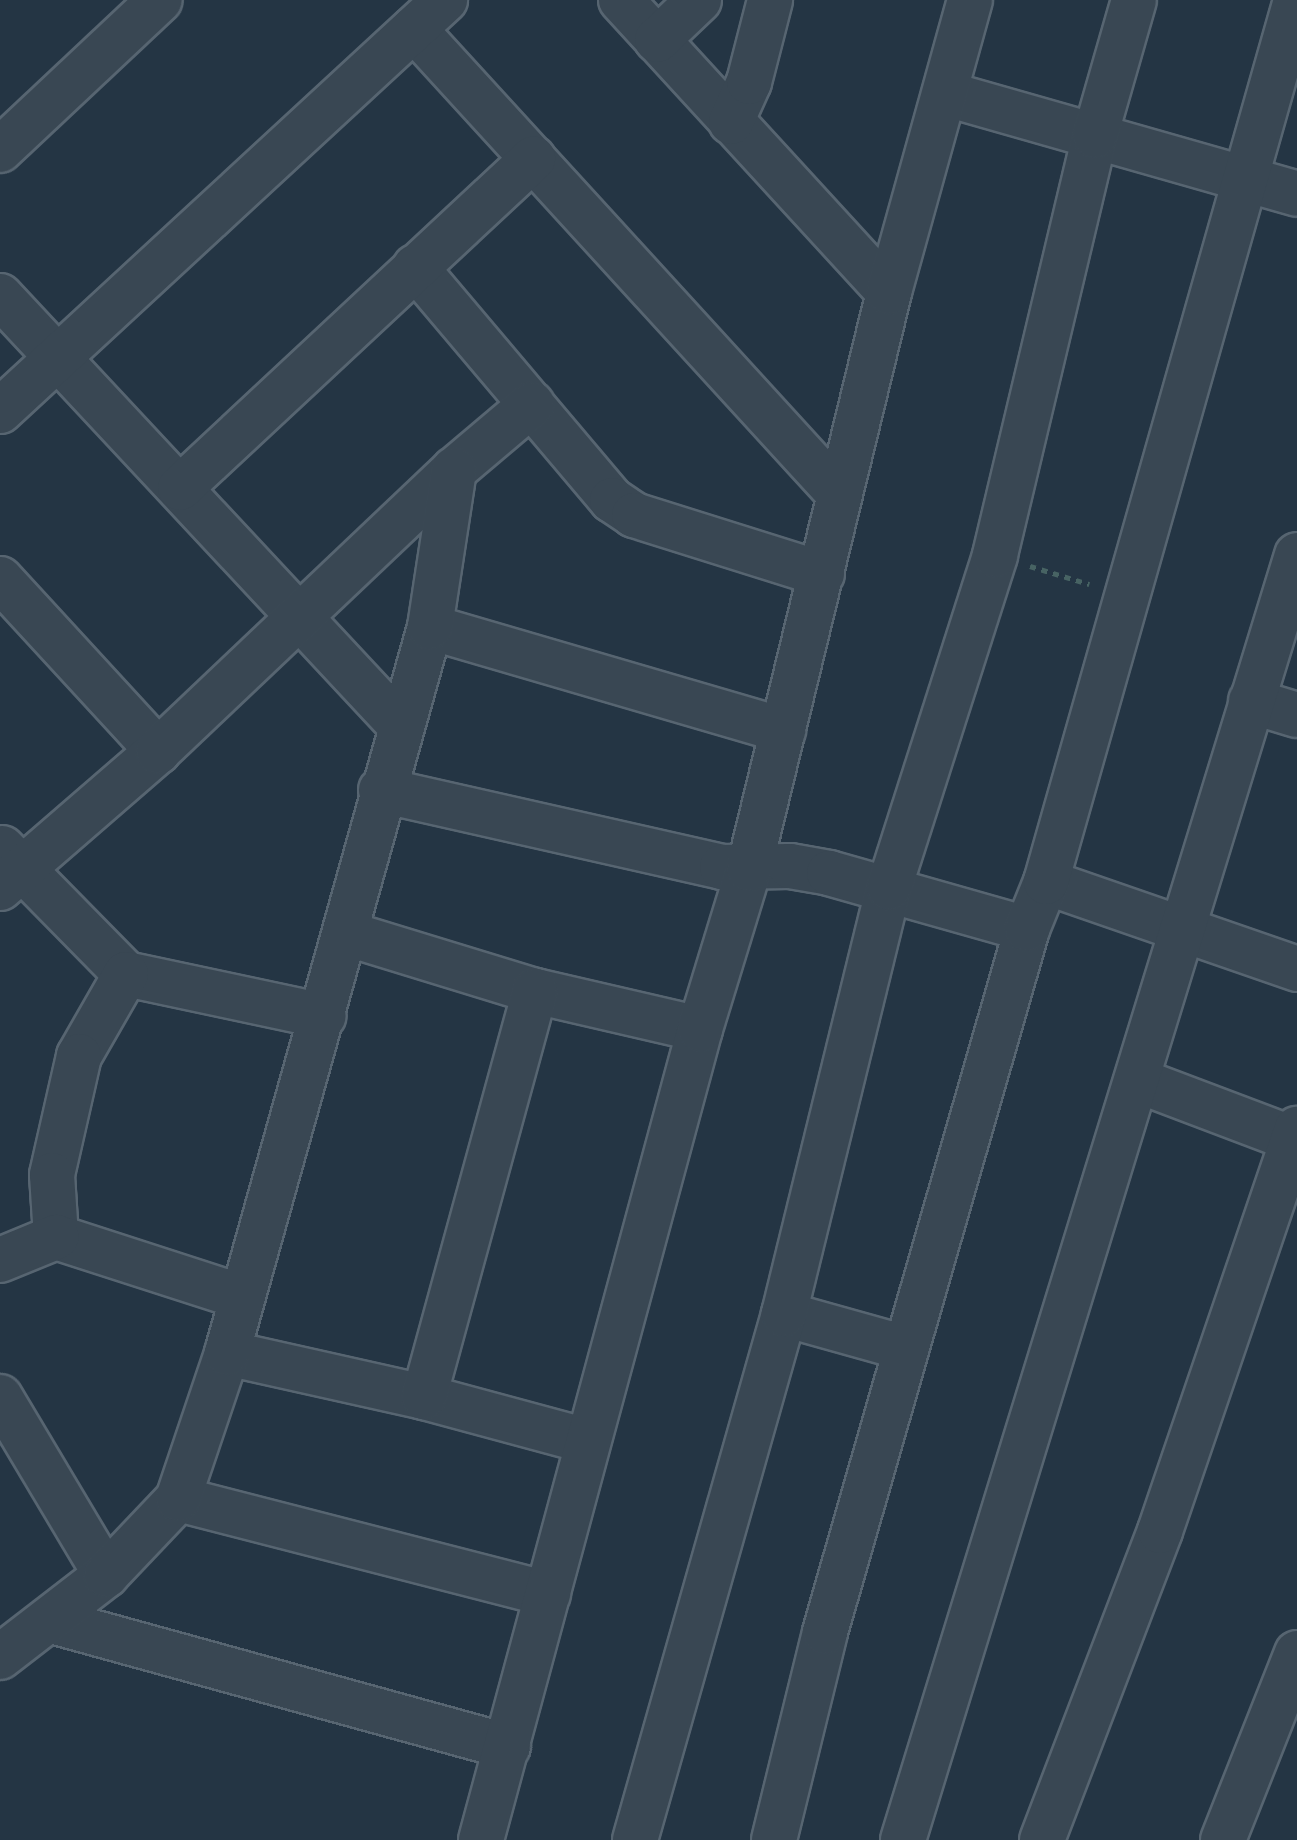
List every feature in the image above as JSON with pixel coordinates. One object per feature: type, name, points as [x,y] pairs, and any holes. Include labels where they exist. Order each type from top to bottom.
[{"type":"street","points":[[0,150],[160,0]]},
{"type":"street","points":[[621,0],[889,292]]},
{"type":"street","points":[[657,40],[699,0]]},
{"type":"street","points":[[731,122],[749,82],[770,0]]},
{"type":"street","points":[[481,1840],[700,1029],[749,869],[889,292],[947,94],[970,0]]},
{"type":"street","points":[[635,1840],[784,1314],[889,888],[995,555],[1095,136],[1134,0]]},
{"type":"street","points":[[774,1840],[825,1632],[1027,929],[1046,882],[1296,0]]},
{"type":"street","points":[[0,411],[430,15],[533,159],[839,494]]},
{"type":"street","points":[[947,94],[1297,194]]},
{"type":"street","points":[[180,488],[533,159]]},
{"type":"street","points":[[415,267],[588,475],[634,515],[822,574]]},
{"type":"street","points":[[0,296],[401,726]]},
{"type":"street","points":[[324,1016],[126,974],[7,867],[158,751],[454,470],[532,404]]},
{"type":"street","points":[[0,1657],[52,1621],[106,1575],[178,1499],[227,1353],[324,1016],[381,790],[430,627],[454,470]]},
{"type":"street","points":[[903,1840],[1297,555]]},
{"type":"street","points":[[0,579],[158,751]]},
{"type":"street","points":[[430,627],[783,730]]},
{"type":"street","points":[[1251,701],[1297,715]]},
{"type":"street","points":[[381,790],[749,869],[790,866],[889,888],[1027,929]]},
{"type":"street","points":[[1046,882],[1297,969]]},
{"type":"street","points":[[345,933],[535,991],[700,1029]]},
{"type":"street","points":[[56,1237],[52,1175],[79,1056],[126,974]]},
{"type":"street","points":[[424,1397],[535,991]]},
{"type":"street","points":[[1042,1840],[1160,1531],[1295,1134],[1137,1080]]},
{"type":"street","points":[[0,1260],[56,1237],[242,1297]]},
{"type":"street","points":[[784,1314],[906,1348]]},
{"type":"street","points":[[227,1353],[424,1397],[587,1441]]},
{"type":"street","points":[[2,1406],[106,1575]]},
{"type":"street","points":[[178,1499],[548,1594]]},
{"type":"street","points":[[52,1621],[508,1747]]},
{"type":"street","points":[[1223,1840],[1297,1653]]},
{"type":"path","points":[[995,555],[1125,595]]}]
